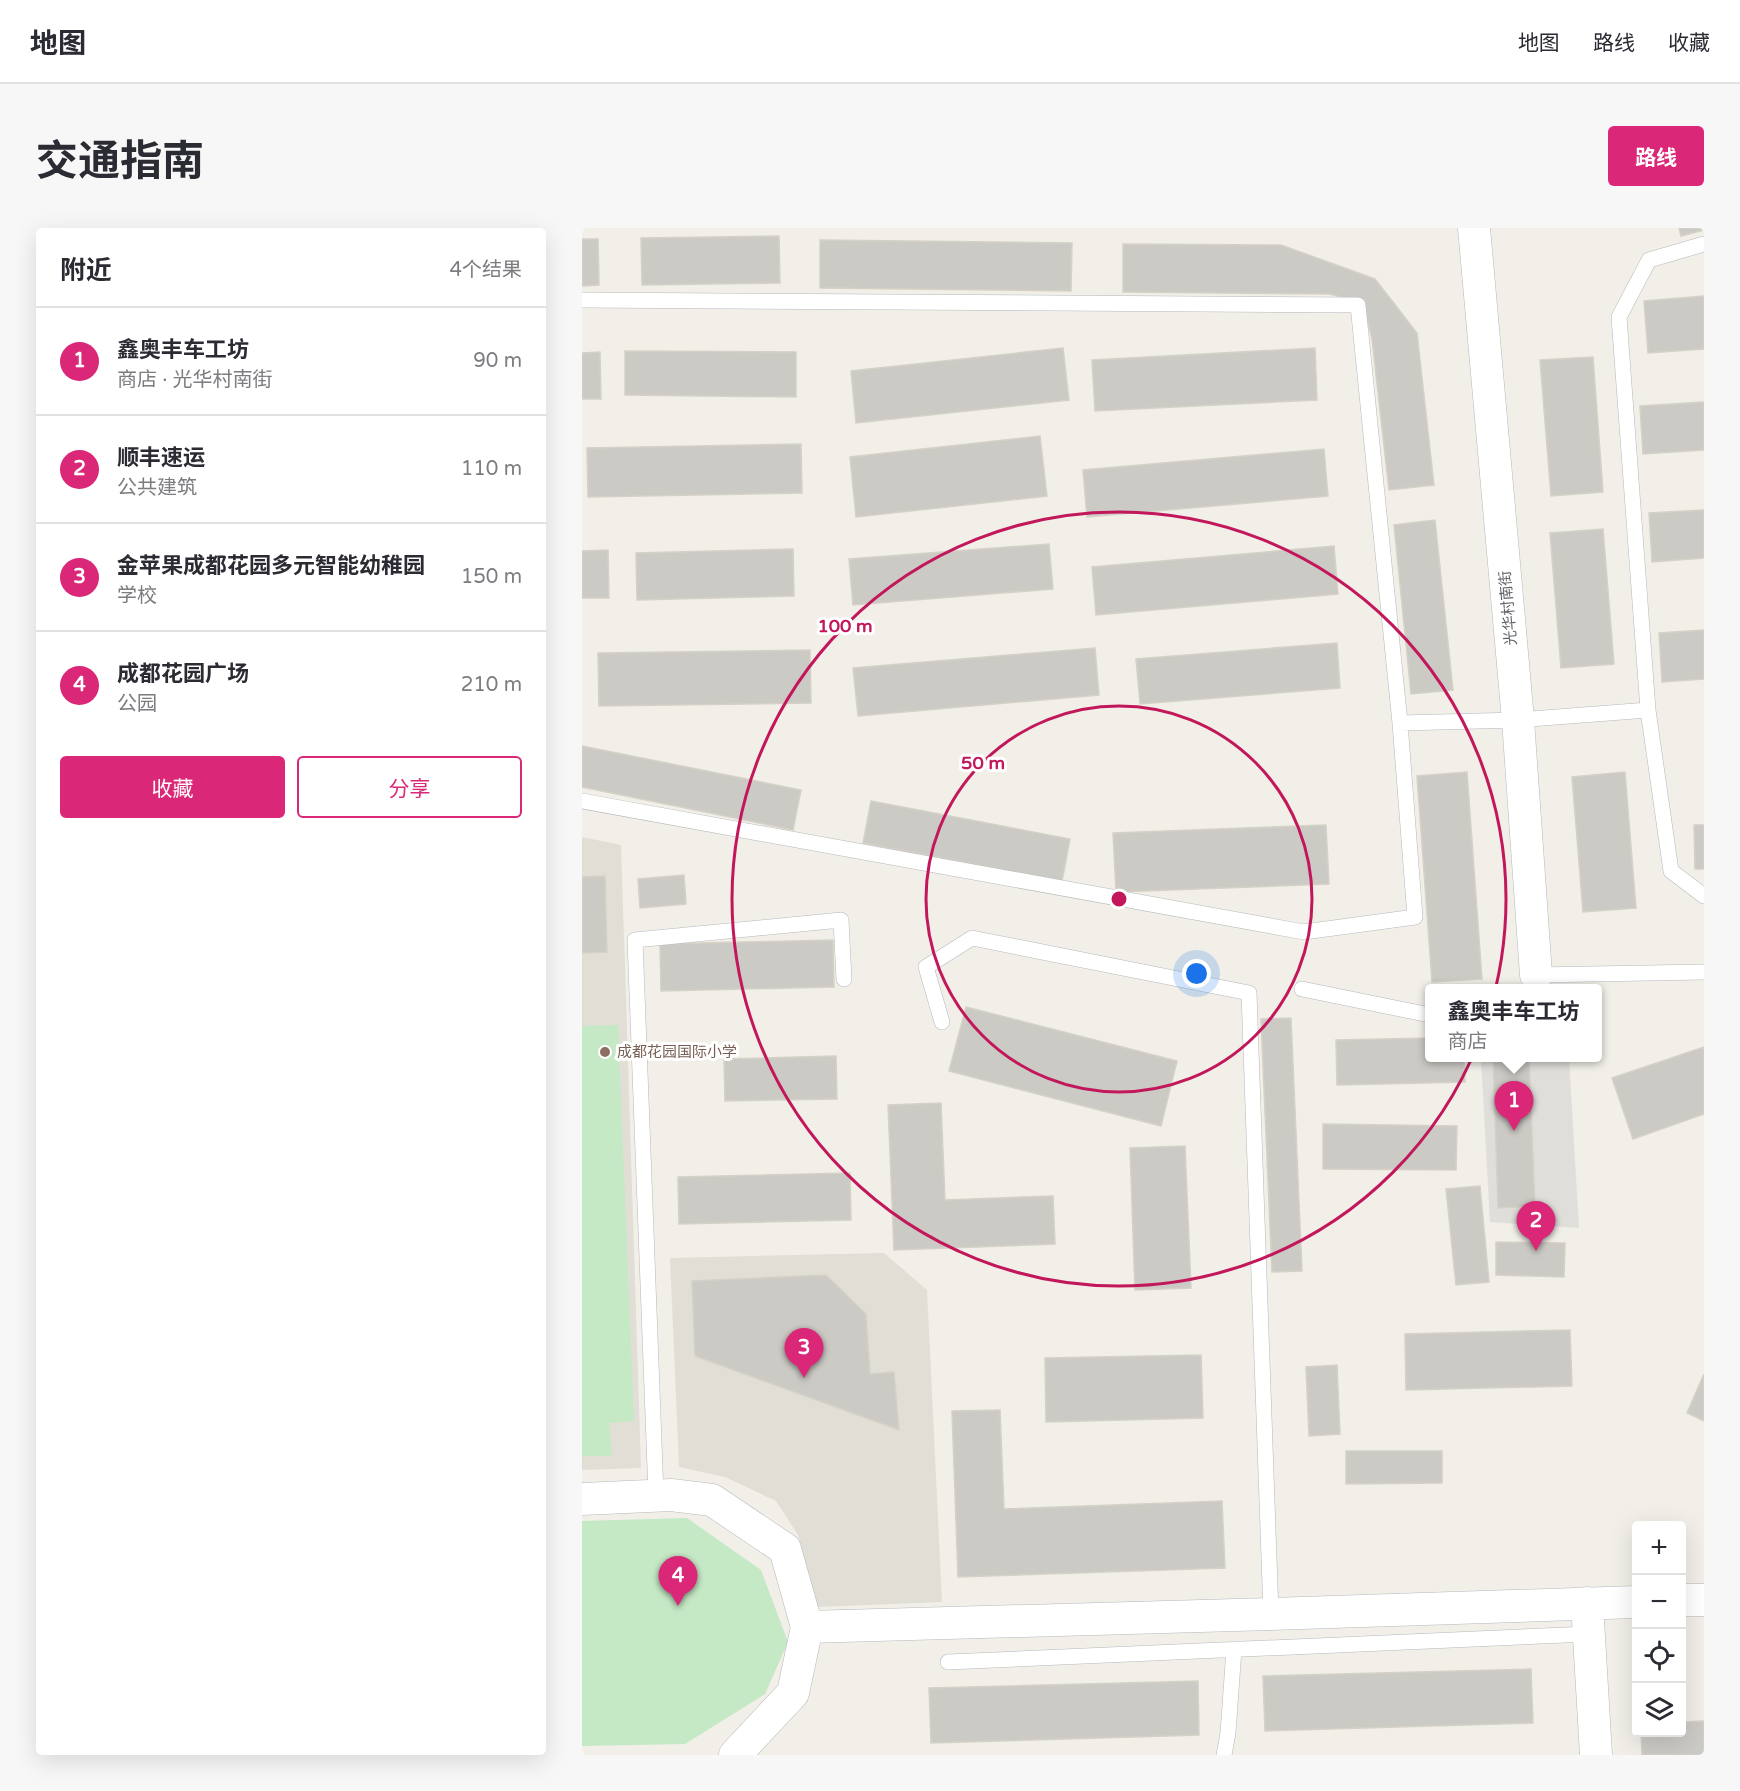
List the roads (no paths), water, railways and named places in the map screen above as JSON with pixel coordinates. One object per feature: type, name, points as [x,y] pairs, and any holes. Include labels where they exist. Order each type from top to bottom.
[{"type":"street","name":"光华村南街","points":[[1474,228],[1518,720],[1536,982]]},
{"type":"street","points":[[582,1499],[671,1495],[712,1500],[785,1549],[807,1627],[793,1693],[735,1755]]},
{"type":"street","points":[[1686,1600],[1704,1600]]},
{"type":"street","points":[[807,1627],[1632,1602]]},
{"type":"street","points":[[1587,1603],[1596,1755]]},
{"type":"lane","points":[[1704,244],[1649,260],[1619,317],[1648,710],[1671,871],[1704,896]]},
{"type":"lane","points":[[582,300],[1358,305],[1400,723],[1415,917],[1304,932],[582,801]]},
{"type":"lane","points":[[1400,723],[1518,720],[1648,710]]},
{"type":"lane","points":[[656,1495],[635,940],[842,920],[844,979]]},
{"type":"lane","points":[[942,1022],[926,967],[972,938],[1249,993],[1271,1614]]},
{"type":"lane","points":[[1536,982],[1704,972]]},
{"type":"lane","points":[[1302,989],[1425,1014]]},
{"type":"lane","points":[[948,1662],[1589,1634]]},
{"type":"lane","points":[[1224,1755],[1228,1733],[1234,1649]]},
{"type":"place","name":"成都花园国际小学","points":[[605,1052]]},
{"type":"place","name":"鑫奥丰车工坊","points":[[1514,1131]]},
{"type":"place","name":"顺丰速运","points":[[1536,1251]]},
{"type":"place","name":"金苹果成都花园多元智能幼稚园","points":[[804,1378]]},
{"type":"place","name":"成都花园广场","points":[[678,1606]]}]
